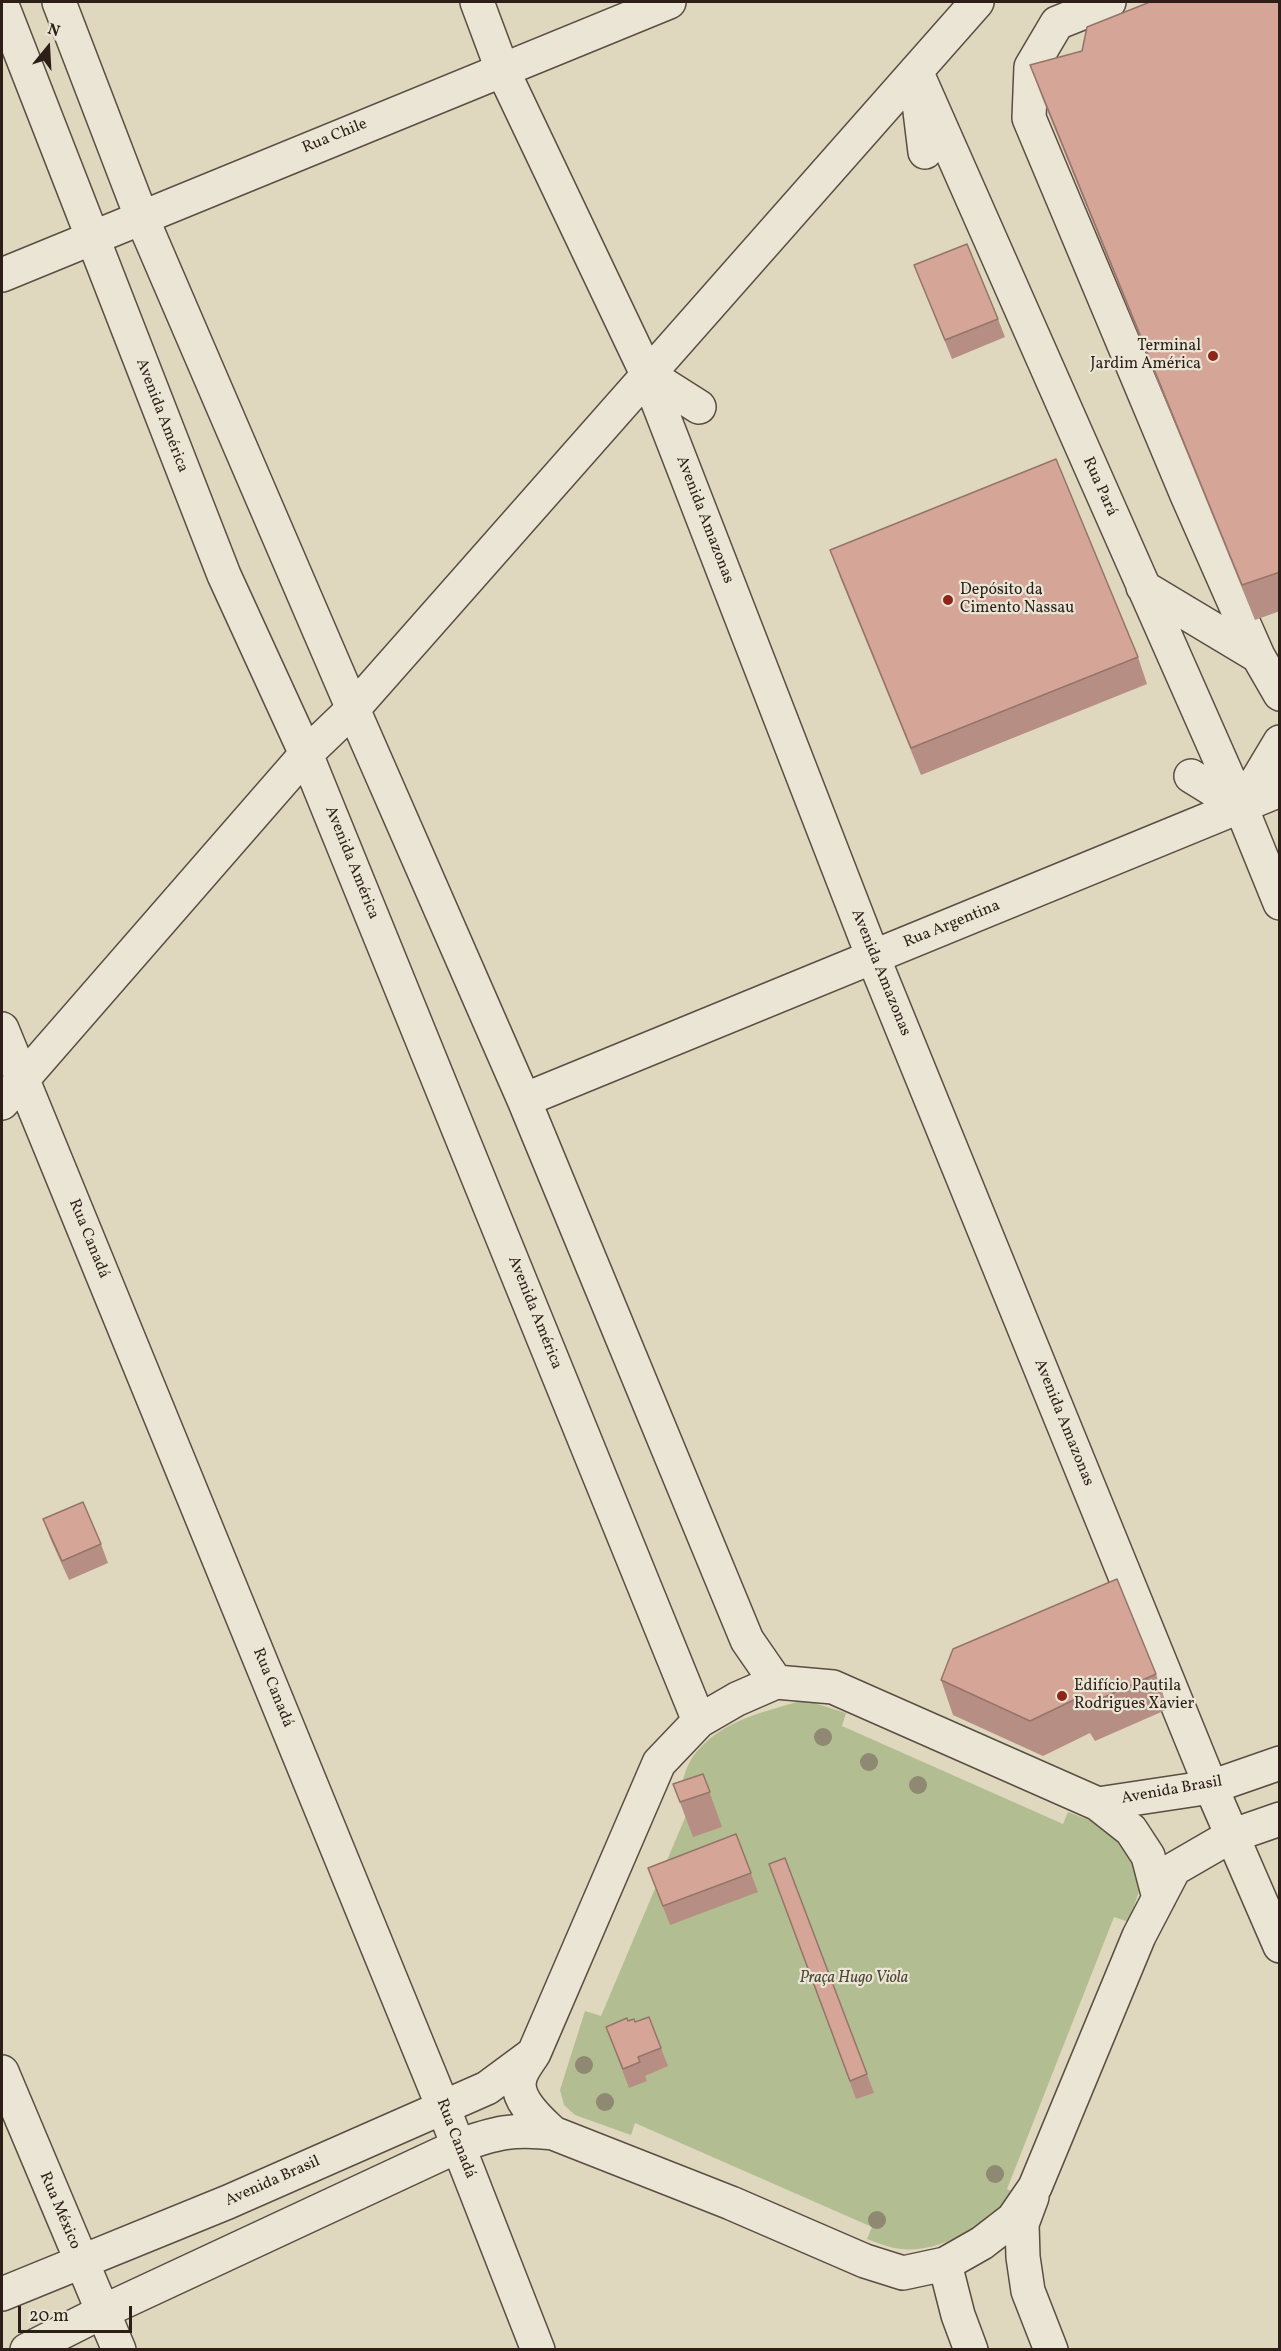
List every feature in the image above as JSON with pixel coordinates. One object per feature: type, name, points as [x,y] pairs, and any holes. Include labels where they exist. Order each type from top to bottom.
[{"type":"street","points":[[59,2],[141,216],[524,1100],[747,1640],[776,1682]]},
{"type":"street","name":"Avenida Amazonas","points":[[477,2],[502,69],[647,374],[873,957],[1231,1836],[1280,1946]]},
{"type":"street","name":"Rua Chile","points":[[2,275],[141,216],[669,2]]},
{"type":"street","points":[[2,1103],[306,754],[353,709],[978,2]]},
{"type":"street","points":[[1109,2],[1057,23],[1031,66],[1029,118],[1150,407],[1258,656],[1280,694]]},
{"type":"street","name":"Avenida América","points":[[2,5],[224,575],[306,754],[699,1721]]},
{"type":"street","points":[[916,71],[925,152]]},
{"type":"street","name":"Rua Pará","points":[[916,71],[1240,807],[1280,903]]},
{"type":"street","points":[[647,374],[699,407]]},
{"type":"street","points":[[1143,587],[1258,656]]},
{"type":"street","points":[[1191,776],[1240,807],[1280,742]]},
{"type":"street","name":"Rua Argentina","points":[[524,1100],[1280,790]]},
{"type":"street","name":"Rua Canadá","points":[[2,1029],[458,2146],[538,2349]]},
{"type":"street","points":[[552,2133],[532,2115],[523,2099],[519,2079],[534,2053],[659,1763],[699,1721],[737,1699],[776,1682],[833,1687],[1098,1804],[1131,1830],[1148,1856],[1159,1898]]},
{"type":"street","name":"Avenida Brasil","points":[[1098,1804],[1211,1787],[1280,1763]]},
{"type":"street","points":[[1051,2349],[1028,2291],[1023,2258],[1022,2224],[1035,2187],[1139,1936],[1174,1869],[1231,1836],[1280,1819]]},
{"type":"street","name":"Avenida Brasil","points":[[2,2294],[228,2202],[487,2088],[534,2053]]},
{"type":"street","name":"Rua México","points":[[2,2072],[80,2262],[104,2311],[119,2349]]},
{"type":"street","points":[[27,2349],[458,2146],[510,2130],[552,2133],[731,2203],[865,2261],[903,2273],[945,2264],[982,2243],[1013,2219],[1035,2187]]},
{"type":"street","points":[[945,2264],[958,2315],[971,2349]]},
{"type":"green space","name":"Praça Hugo Viola","points":[[800,1701],[811,1702],[846,1713],[842,1726],[1063,1824],[1068,1812],[1102,1825],[1133,1847],[1141,1885],[1129,1922],[1114,1917],[1007,2189],[1020,2195],[962,2235],[929,2247],[894,2248],[867,2239],[872,2227],[635,2123],[631,2135],[575,2115],[564,2105],[560,2090],[585,2011],[601,2016],[693,1799],[679,1793],[692,1758],[714,1736],[740,1720]]},
{"type":"building","name":"Terminal Jardim América","points":[[1150,2],[1280,2],[1280,572],[1242,585],[1030,65],[1082,51],[1087,27]]},
{"type":"building","points":[[967,244],[998,319],[945,340],[914,265]]},
{"type":"building","points":[[1056,459],[1138,657],[911,748],[830,550]]},
{"type":"building","points":[[83,1502],[101,1544],[62,1561],[43,1519]]},
{"type":"building","points":[[1117,1579],[1156,1674],[1082,1707],[1078,1698],[1030,1721],[941,1680],[953,1649]]},
{"type":"building","points":[[703,1774],[710,1792],[680,1802],[673,1784]]},
{"type":"building","points":[[736,1834],[751,1873],[663,1906],[648,1868]]},
{"type":"building","points":[[785,1858],[867,2074],[850,2081],[769,1864]]},
{"type":"building","points":[[649,2017],[661,2048],[638,2057],[640,2062],[623,2069],[606,2027],[627,2018],[628,2021],[634,2019],[635,2022]]},
{"type":"place","name":"Terminal Jardim América","points":[[1213,356]]},
{"type":"place","name":"Depósito da Cimento Nassau","points":[[948,600]]},
{"type":"place","name":"Edifício Pautila Rodrigues Xavier","points":[[1062,1696]]}]
